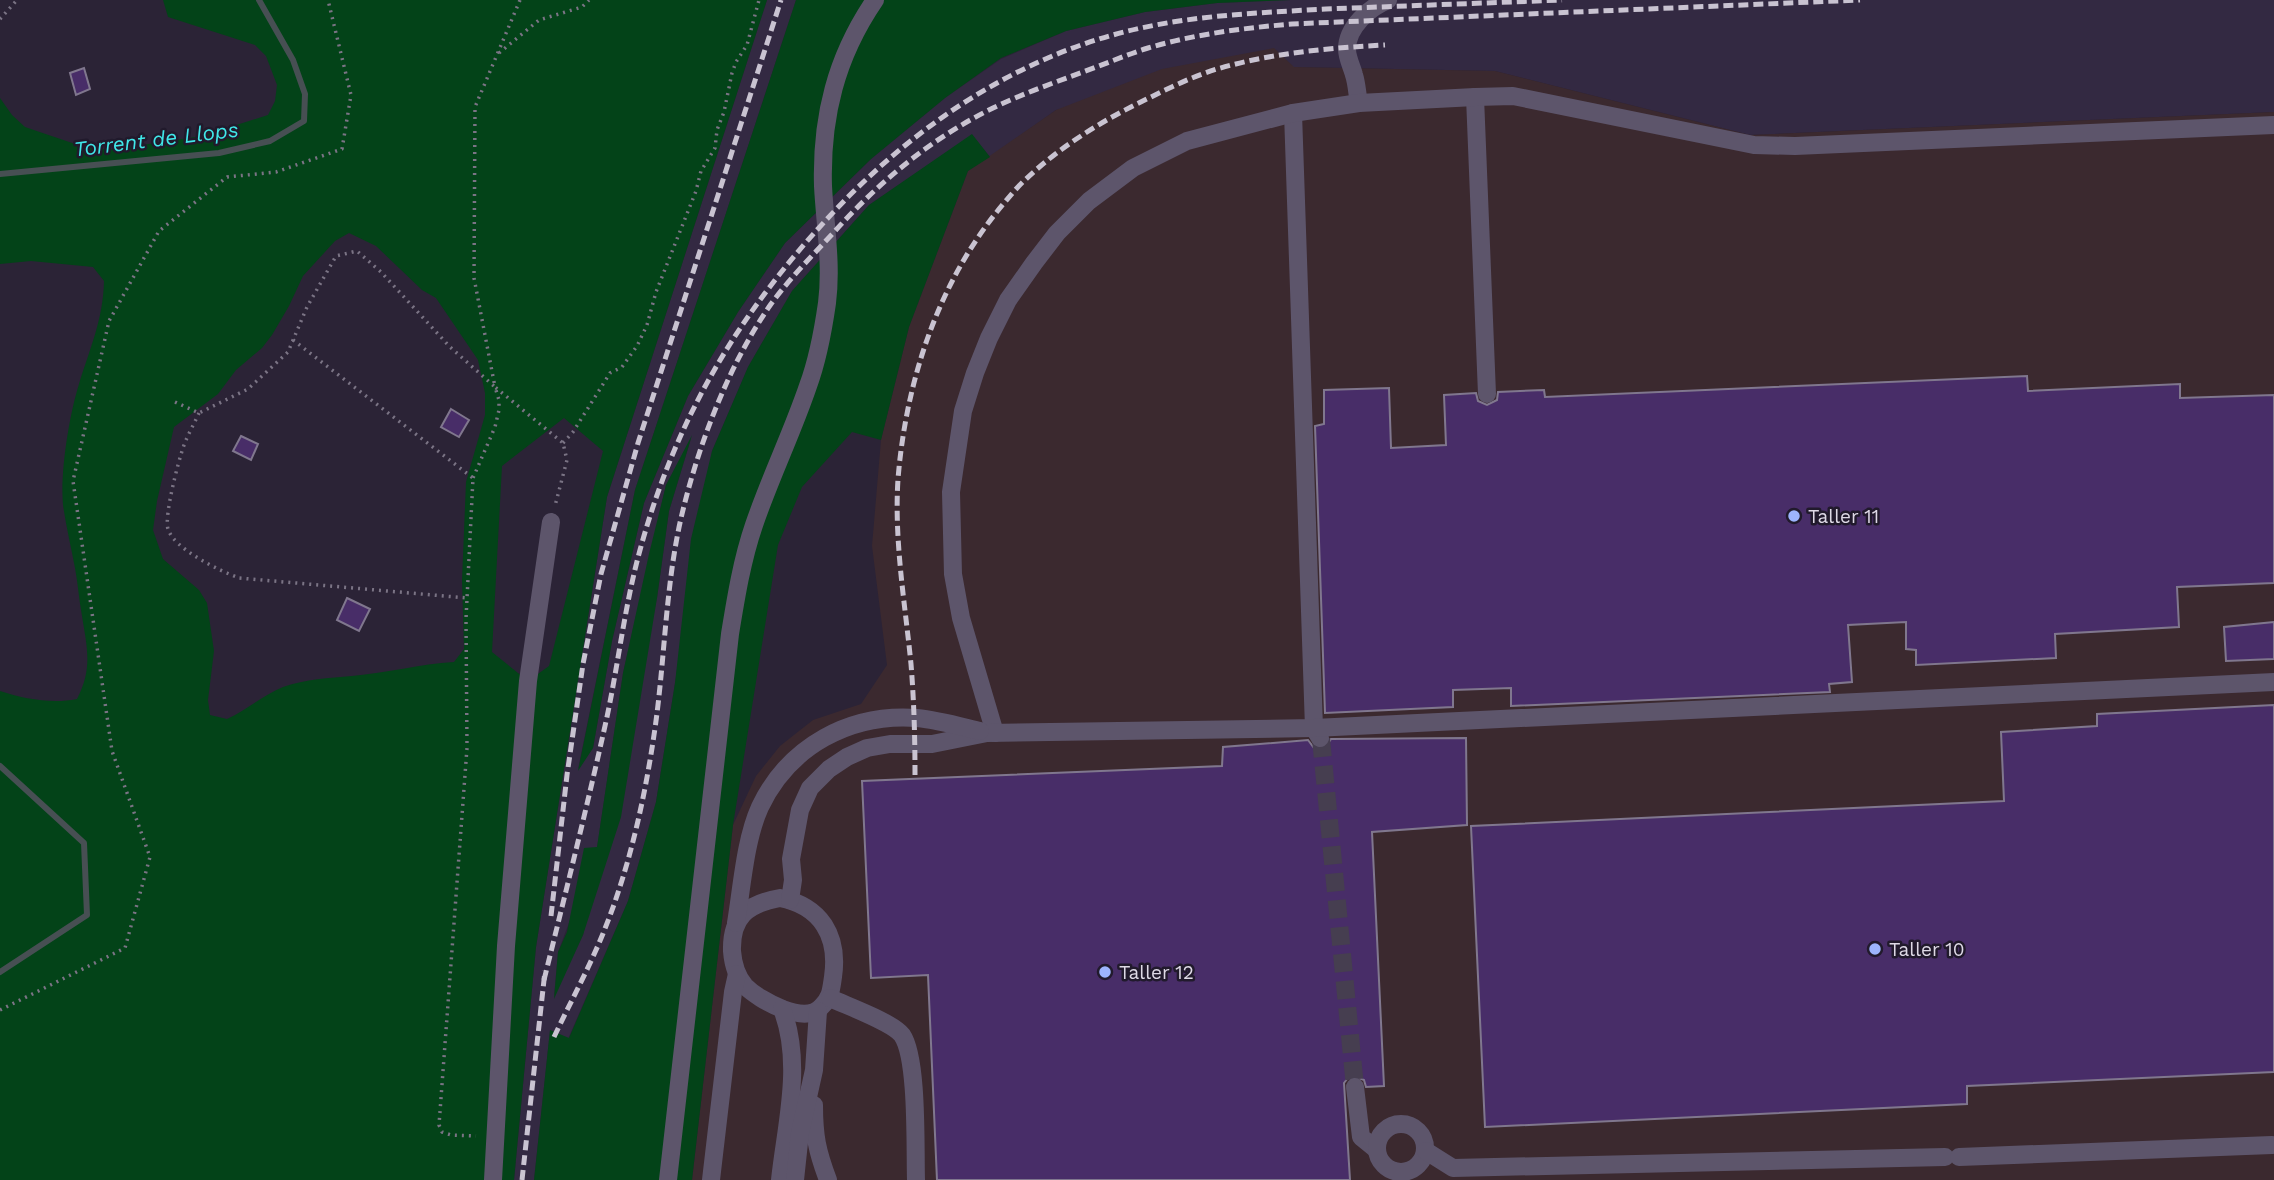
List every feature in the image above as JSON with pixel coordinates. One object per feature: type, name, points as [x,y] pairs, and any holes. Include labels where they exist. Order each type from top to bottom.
[{"type":"street","points":[[668,1180],[738,584],[754,526],[808,387],[821,345],[829,259],[823,186],[830,99],[842,58],[861,20],[875,0]]},
{"type":"street","points":[[1359,103],[1347,53],[1347,42],[1359,21],[1373,7],[1388,0]]},
{"type":"street","points":[[991,733],[961,618],[953,574],[950,531],[951,492],[963,411],[975,373],[1008,300],[1057,233],[1089,201],[1133,168],[1186,141],[1293,113],[1359,103],[1513,96],[1754,145],[1795,146],[2274,125]]},
{"type":"street","points":[[1475,97],[1487,394]]},
{"type":"street","points":[[1293,113],[1317,734]]},
{"type":"street","points":[[493,1180],[506,946],[527,681],[551,522]]},
{"type":"street","points":[[790,901],[793,880],[791,859],[800,810],[810,788],[829,768],[847,757],[867,748],[890,744],[932,744],[991,733],[1317,734],[2274,682]]},
{"type":"street","points":[[736,923],[747,909],[763,901],[780,898],[797,902],[812,911],[829,934],[835,954],[830,998],[818,1011],[805,1014],[782,1009],[746,987],[737,974],[733,956],[732,940],[750,841],[760,809],[776,780],[794,759],[816,741],[841,728],[865,721],[929,719],[991,733]]},
{"type":"street","points":[[711,1180],[737,974]]},
{"type":"street","points":[[830,998],[891,1025],[901,1035],[910,1051],[916,1180]]},
{"type":"street","points":[[779,1180],[793,1074],[789,1027],[782,1009]]},
{"type":"street","points":[[818,1011],[814,1135],[818,1156],[828,1180]]},
{"type":"street","points":[[795,1180],[800,1133],[814,1070]]},
{"type":"street","points":[[1355,1087],[1362,1137],[1377,1150]]},
{"type":"street","points":[[1412,1171],[1419,1166],[1426,1151],[1422,1135],[1416,1129],[1401,1124],[1386,1129],[1378,1142],[1377,1150],[1382,1164],[1388,1169],[1404,1173],[1453,1168],[1952,1157],[2272,1145]]},
{"type":"street","points":[[1426,1151],[1453,1168]]},
{"type":"path","points":[[0,19],[17,0]]},
{"type":"path","points":[[0,1010],[125,948],[150,857],[112,751],[73,481],[109,321],[159,231],[227,177],[276,172],[342,149],[351,95],[328,0]]},
{"type":"path","points":[[496,1136],[452,1135],[442,1132],[439,1125],[467,748],[467,598],[473,478],[495,427],[499,400],[474,278],[475,107],[520,0]]},
{"type":"path","points":[[497,55],[539,20],[582,7],[589,0]]},
{"type":"path","points":[[563,443],[573,432],[610,373],[622,367],[630,357],[647,325],[656,292],[696,191],[701,171],[715,148],[732,74],[747,45],[759,0]]},
{"type":"path","points":[[467,598],[239,578],[220,572],[176,543],[168,530],[167,516],[183,447],[199,413],[248,389],[288,352],[307,307],[336,256],[357,251],[381,272],[450,347],[563,443],[567,460],[551,522]]},
{"type":"path","points":[[293,340],[473,478]]},
{"type":"path","points":[[175,402],[199,413]]},
{"type":"shaded area","points":[[767,0],[796,0],[635,490],[578,769],[593,748],[612,641],[644,503],[688,396],[738,312],[785,243],[871,159],[945,98],[1001,59],[1066,31],[1145,12],[1217,3],[1291,0],[2274,0],[2274,112],[1750,135],[1495,71],[1294,67],[1056,110],[990,157],[972,135],[869,205],[792,291],[748,367],[712,451],[656,802],[628,901],[568,1039],[550,1031],[534,1180],[514,1180],[536,947],[607,497]],"holes":[[[691,439],[669,511],[657,598],[583,935],[554,996],[558,952],[597,848],[623,673],[666,485]]]},
{"type":"shaded area","points":[[1274,48],[1294,67],[1495,71],[1750,135],[2274,112],[2274,1180],[692,1180],[733,825],[756,776],[780,746],[813,720],[861,704],[887,665],[872,546],[881,440],[909,327],[968,171],[1056,110],[1162,69]]},
{"type":"green space","points":[[163,0],[767,0],[607,497],[536,947],[514,1180],[0,1180],[0,691],[38,700],[77,699],[85,677],[87,648],[63,505],[63,477],[72,412],[99,321],[104,281],[93,267],[31,261],[0,264],[0,98],[25,127],[84,147],[100,149],[202,136],[268,115],[275,101],[277,85],[266,56],[255,45],[168,17]],"holes":[[[349,233],[376,246],[422,290],[436,298],[478,360],[485,393],[485,415],[466,482],[462,580],[464,649],[454,662],[300,682],[276,690],[227,719],[210,715],[208,700],[214,651],[207,603],[199,590],[163,559],[153,530],[174,427],[218,394],[236,370],[262,348],[289,306],[303,276],[335,241]],[[564,418],[603,451],[549,666],[528,681],[492,652],[502,466]]]},
{"type":"green space","points":[[796,0],[1291,0],[1217,3],[1145,12],[1066,31],[1001,58],[945,98],[871,159],[785,243],[738,312],[688,396],[644,503],[612,641],[593,748],[578,771],[635,490]]},
{"type":"green space","points":[[972,134],[990,157],[968,171],[909,327],[881,440],[852,432],[802,487],[778,545],[733,825],[692,1180],[534,1180],[550,1030],[569,1038],[628,901],[656,802],[675,683],[691,539],[712,451],[748,367],[792,291],[869,205]]},
{"type":"green space","points":[[692,435],[669,511],[621,817],[583,935],[554,999],[558,952],[567,932],[584,848],[597,847],[623,673],[649,554],[666,485]]},
{"type":"building","points":[[84,68],[90,89],[76,95],[70,73]]},
{"type":"building","name":"Taller 11","points":[[2027,376],[2028,391],[2180,384],[2180,398],[2274,395],[2274,583],[2177,587],[2179,627],[2055,634],[2056,658],[1916,665],[1916,650],[1906,649],[1906,622],[1848,625],[1852,682],[1829,684],[1830,692],[1511,706],[1511,688],[1453,690],[1453,707],[1325,713],[1315,426],[1324,424],[1324,390],[1389,388],[1391,448],[1446,445],[1444,395],[1476,393],[1478,401],[1487,405],[1497,400],[1498,392],[1544,390],[1545,397]]},
{"type":"building","points":[[451,409],[469,420],[459,437],[441,427]]},
{"type":"building","points":[[241,436],[258,444],[251,460],[233,451]]},
{"type":"building","points":[[347,598],[370,609],[359,631],[337,620]]},
{"type":"building","points":[[2274,622],[2274,659],[2226,661],[2224,627]]},
{"type":"building","name":"Taller 10","points":[[2274,705],[2274,1072],[1967,1086],[1967,1104],[1485,1127],[1471,826],[2004,801],[2001,732],[2097,726],[2097,714]]},
{"type":"building","name":"Taller 12","points":[[1466,738],[1467,825],[1372,832],[1384,1086],[1366,1087],[1364,1080],[1354,1076],[1344,1083],[1350,1180],[937,1180],[928,975],[871,978],[862,781],[1222,766],[1223,747],[1308,740],[1314,748],[1321,749],[1326,747],[1331,739]]},
{"type":"waterway","name":"Torrent de Llops","points":[[0,174],[219,153],[270,141],[304,121],[305,94],[293,60],[259,0]]},
{"type":"waterway","name":"Torrent de Llops","points":[[0,766],[84,843],[87,915],[0,972]]},
{"type":"tunnel","points":[[1321,739],[1355,1087]]},
{"type":"railway","points":[[551,916],[583,664],[601,574],[638,443],[781,0]]},
{"type":"railway","points":[[544,980],[605,726],[634,572],[674,450],[720,360],[748,317],[778,276],[848,197],[909,143],[975,96],[1047,58],[1124,32],[1199,18],[1250,14],[1562,0]]},
{"type":"railway","points":[[554,1037],[602,936],[620,888],[634,837],[654,735],[676,541],[697,460],[717,405],[742,352],[778,294],[852,213],[908,162],[949,133],[1015,98],[1140,51],[1202,35],[1292,24],[1860,0]]},
{"type":"railway","points":[[915,775],[912,678],[897,502],[902,442],[918,368],[930,332],[944,297],[982,232],[1020,185],[1054,155],[1100,124],[1174,86],[1217,69],[1258,59],[1385,45]]},
{"type":"railway","points":[[522,1180],[545,971]]},
{"type":"place","name":"Taller 11","points":[[1794,516]]},
{"type":"place","name":"Taller 10","points":[[1875,949]]},
{"type":"place","name":"Taller 12","points":[[1105,972]]}]
